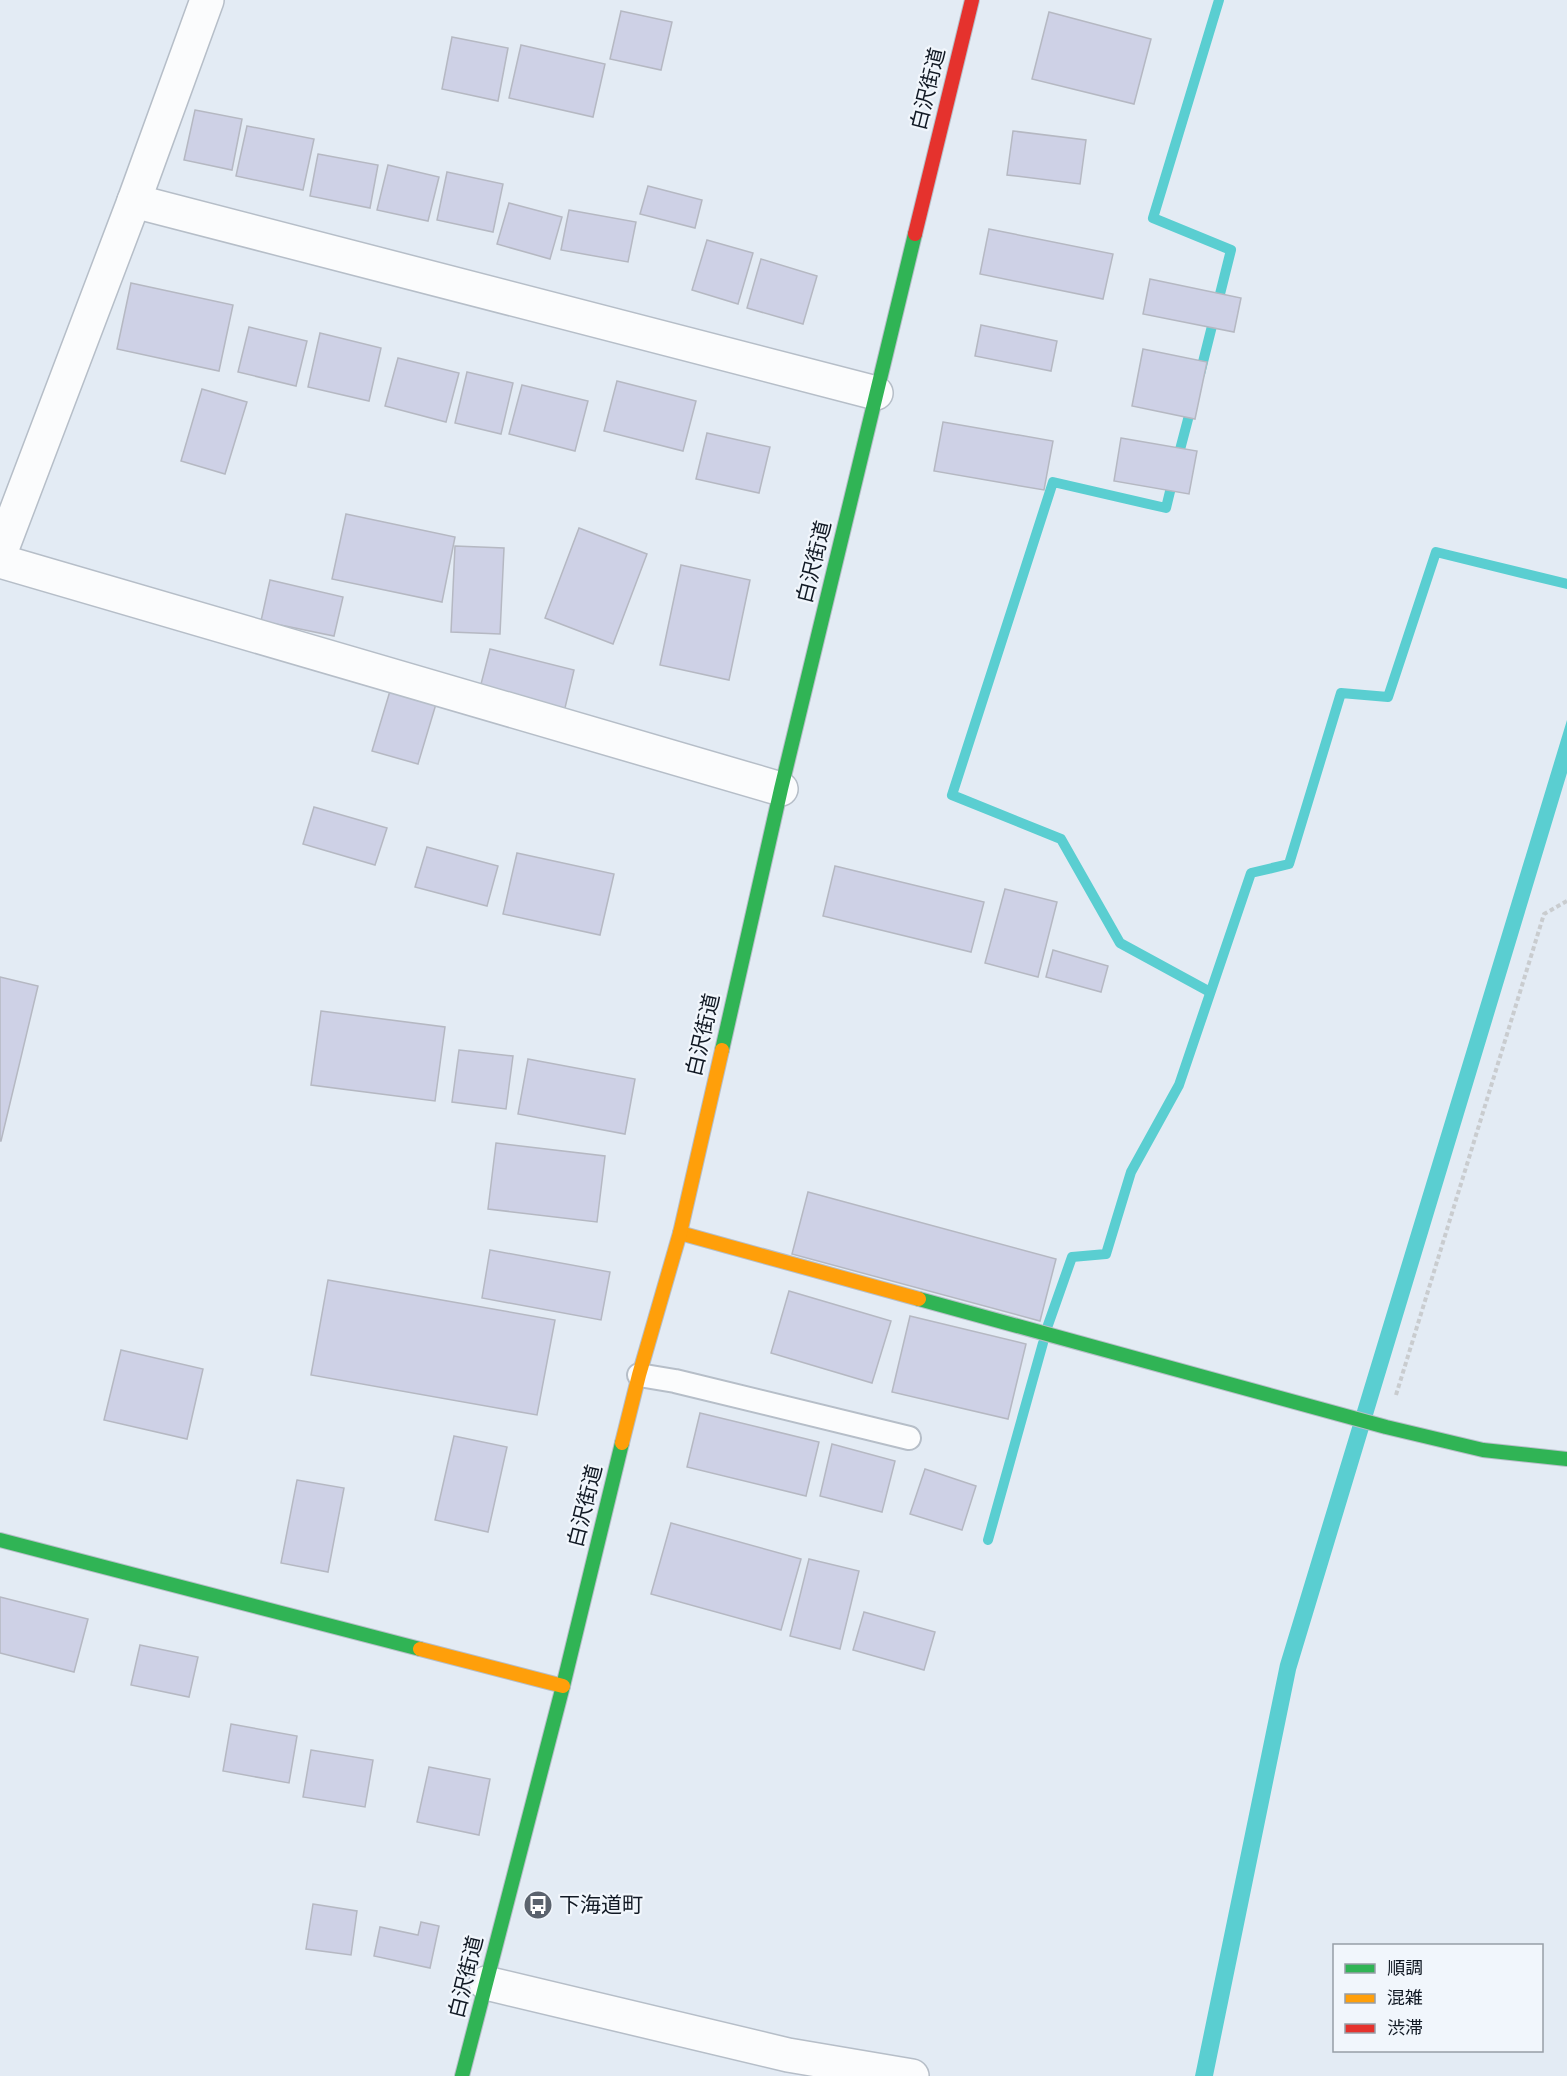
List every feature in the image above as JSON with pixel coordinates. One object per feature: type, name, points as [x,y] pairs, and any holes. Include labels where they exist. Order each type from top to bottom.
[{"type":"main road","name":"白沢街道","points":[[462,2076],[563,1686],[639,1375],[680,1233],[781,789],[876,393],[964,2]]},
{"type":"main road","points":[[680,1233],[1386,1427],[1483,1450],[1567,1459]]},
{"type":"main road","points":[[0,1540],[563,1686]]},
{"type":"street","points":[[0,554],[10,495],[134,201],[207,0]]},
{"type":"street","points":[[134,201],[876,393]]},
{"type":"street","points":[[0,561],[781,789]]},
{"type":"street","points":[[486,1983],[788,2055],[912,2076]]},
{"type":"lane","points":[[639,1375],[675,1381],[909,1438]]},
{"type":"path","points":[[1386,1427],[1544,914],[1567,901]]},
{"type":"water","points":[[1567,720],[1567,773],[1296,1670],[1213,2076],[1195,2076],[1280,1664]]},
{"type":"building","points":[[621,11],[672,22],[661,70],[610,59]]},
{"type":"building","points":[[1049,12],[1151,39],[1134,104],[1032,79]]},
{"type":"building","points":[[452,37],[508,48],[498,101],[442,89]]},
{"type":"building","points":[[521,45],[605,64],[593,117],[509,98]]},
{"type":"building","points":[[195,110],[242,119],[232,170],[184,160]]},
{"type":"building","points":[[247,126],[314,139],[303,190],[236,176]]},
{"type":"building","points":[[1013,131],[1086,140],[1080,184],[1007,175]]},
{"type":"building","points":[[318,154],[378,165],[370,208],[310,196]]},
{"type":"building","points":[[388,165],[439,177],[428,221],[377,210]]},
{"type":"building","points":[[447,172],[503,184],[493,232],[437,220]]},
{"type":"building","points":[[648,186],[702,200],[695,228],[640,214]]},
{"type":"building","points":[[509,203],[562,217],[550,259],[497,244]]},
{"type":"building","points":[[569,210],[636,222],[628,262],[561,250]]},
{"type":"building","points":[[989,229],[1113,254],[1103,299],[980,274]]},
{"type":"building","points":[[707,240],[753,253],[738,304],[692,290]]},
{"type":"building","points":[[761,259],[817,276],[803,324],[747,308]]},
{"type":"building","points":[[1150,279],[1241,298],[1234,332],[1143,314]]},
{"type":"building","points":[[131,283],[233,305],[219,371],[117,349]]},
{"type":"building","points":[[981,325],[1057,341],[1051,371],[975,356]]},
{"type":"building","points":[[249,327],[307,341],[296,386],[238,372]]},
{"type":"building","points":[[320,333],[381,348],[369,401],[308,387]]},
{"type":"building","points":[[1143,349],[1207,362],[1195,419],[1132,406]]},
{"type":"building","points":[[398,358],[459,373],[446,422],[385,406]]},
{"type":"building","points":[[467,372],[513,383],[501,434],[455,423]]},
{"type":"building","points":[[617,381],[696,401],[683,451],[604,431]]},
{"type":"building","points":[[522,385],[588,401],[575,451],[509,434]]},
{"type":"building","points":[[202,389],[247,402],[225,474],[181,461]]},
{"type":"building","points":[[943,422],[1053,441],[1044,490],[934,471]]},
{"type":"building","points":[[707,433],[770,447],[759,493],[696,479]]},
{"type":"building","points":[[1121,438],[1197,451],[1189,494],[1114,481]]},
{"type":"building","points":[[346,514],[455,537],[442,602],[332,579]]},
{"type":"building","points":[[579,528],[647,554],[613,644],[545,618]]},
{"type":"building","points":[[455,546],[504,548],[500,634],[451,632]]},
{"type":"building","points":[[681,565],[750,580],[729,680],[660,665]]},
{"type":"building","points":[[270,580],[343,597],[334,636],[261,621]]},
{"type":"building","points":[[490,649],[574,670],[564,712],[479,692]]},
{"type":"building","points":[[390,691],[436,704],[418,764],[372,751]]},
{"type":"building","points":[[314,807],[387,828],[375,865],[303,844]]},
{"type":"building","points":[[427,847],[498,866],[487,906],[415,887]]},
{"type":"building","points":[[517,853],[614,874],[600,935],[503,914]]},
{"type":"building","points":[[835,866],[984,902],[971,952],[823,916]]},
{"type":"building","points":[[1005,889],[1057,902],[1038,977],[985,963]]},
{"type":"building","points":[[1053,950],[1108,966],[1101,992],[1046,977]]},
{"type":"building","points":[[0,977],[38,986],[1,1141],[0,1141]]},
{"type":"building","points":[[321,1011],[445,1027],[435,1101],[311,1085]]},
{"type":"building","points":[[459,1050],[513,1056],[506,1109],[452,1102]]},
{"type":"building","points":[[528,1059],[635,1079],[625,1134],[518,1114]]},
{"type":"building","points":[[496,1143],[605,1156],[597,1222],[488,1209]]},
{"type":"building","points":[[808,1192],[1056,1259],[1040,1321],[792,1254]]},
{"type":"building","points":[[490,1250],[610,1272],[601,1320],[482,1298]]},
{"type":"building","points":[[328,1280],[555,1320],[537,1415],[311,1375]]},
{"type":"building","points":[[789,1291],[891,1321],[872,1383],[771,1353]]},
{"type":"building","points":[[910,1316],[1026,1344],[1008,1419],[892,1392]]},
{"type":"building","points":[[121,1350],[203,1369],[187,1439],[104,1420]]},
{"type":"building","points":[[700,1413],[819,1442],[806,1496],[687,1467]]},
{"type":"building","points":[[454,1436],[507,1447],[488,1532],[435,1520]]},
{"type":"building","points":[[832,1444],[895,1461],[882,1512],[820,1496]]},
{"type":"building","points":[[925,1469],[976,1486],[962,1530],[910,1514]]},
{"type":"building","points":[[297,1480],[344,1488],[328,1572],[281,1563]]},
{"type":"building","points":[[671,1523],[801,1559],[781,1630],[651,1594]]},
{"type":"building","points":[[809,1559],[859,1571],[840,1649],[790,1636]]},
{"type":"building","points":[[0,1597],[88,1619],[74,1672],[0,1653]]},
{"type":"building","points":[[864,1612],[935,1632],[924,1670],[853,1650]]},
{"type":"building","points":[[140,1645],[198,1657],[189,1697],[131,1685]]},
{"type":"building","points":[[231,1724],[297,1736],[289,1783],[223,1771]]},
{"type":"building","points":[[311,1750],[373,1760],[365,1807],[303,1797]]},
{"type":"building","points":[[429,1767],[490,1779],[479,1835],[417,1822]]},
{"type":"building","points":[[313,1904],[357,1911],[351,1955],[306,1949]]},
{"type":"building","points":[[421,1922],[439,1926],[430,1968],[374,1956],[380,1927],[418,1935]]},
{"type":"waterway","points":[[1200,374],[1231,250],[1153,218],[1219,0]]},
{"type":"waterway","points":[[1177,461],[1192,404]]},
{"type":"waterway","points":[[1173,479],[1166,508],[1053,482],[952,795],[1061,839],[1120,943],[1210,992]]},
{"type":"waterway","points":[[1048,1325],[1072,1257],[1106,1254],[1131,1172],[1179,1085],[1251,873],[1289,864],[1341,693],[1388,697],[1436,552],[1567,584]]},
{"type":"waterway","points":[[988,1540],[1043,1343]]},
{"type":"traffic: fast","points":[[722,1050],[781,789],[915,234]]},
{"type":"traffic: fast","points":[[919,1299],[1386,1427],[1483,1450],[1567,1459]]},
{"type":"traffic: fast","points":[[462,2076],[563,1686],[622,1443]]},
{"type":"traffic: fast","points":[[0,1540],[420,1649]]},
{"type":"traffic: slow","points":[[622,1443],[680,1233],[722,1050]]},
{"type":"traffic: slow","points":[[680,1233],[919,1299]]},
{"type":"traffic: slow","points":[[420,1649],[563,1686]]},
{"type":"traffic: jam","points":[[915,234],[972,0]]},
{"type":"place","name":"下海道町","points":[[538,1905]]}]
